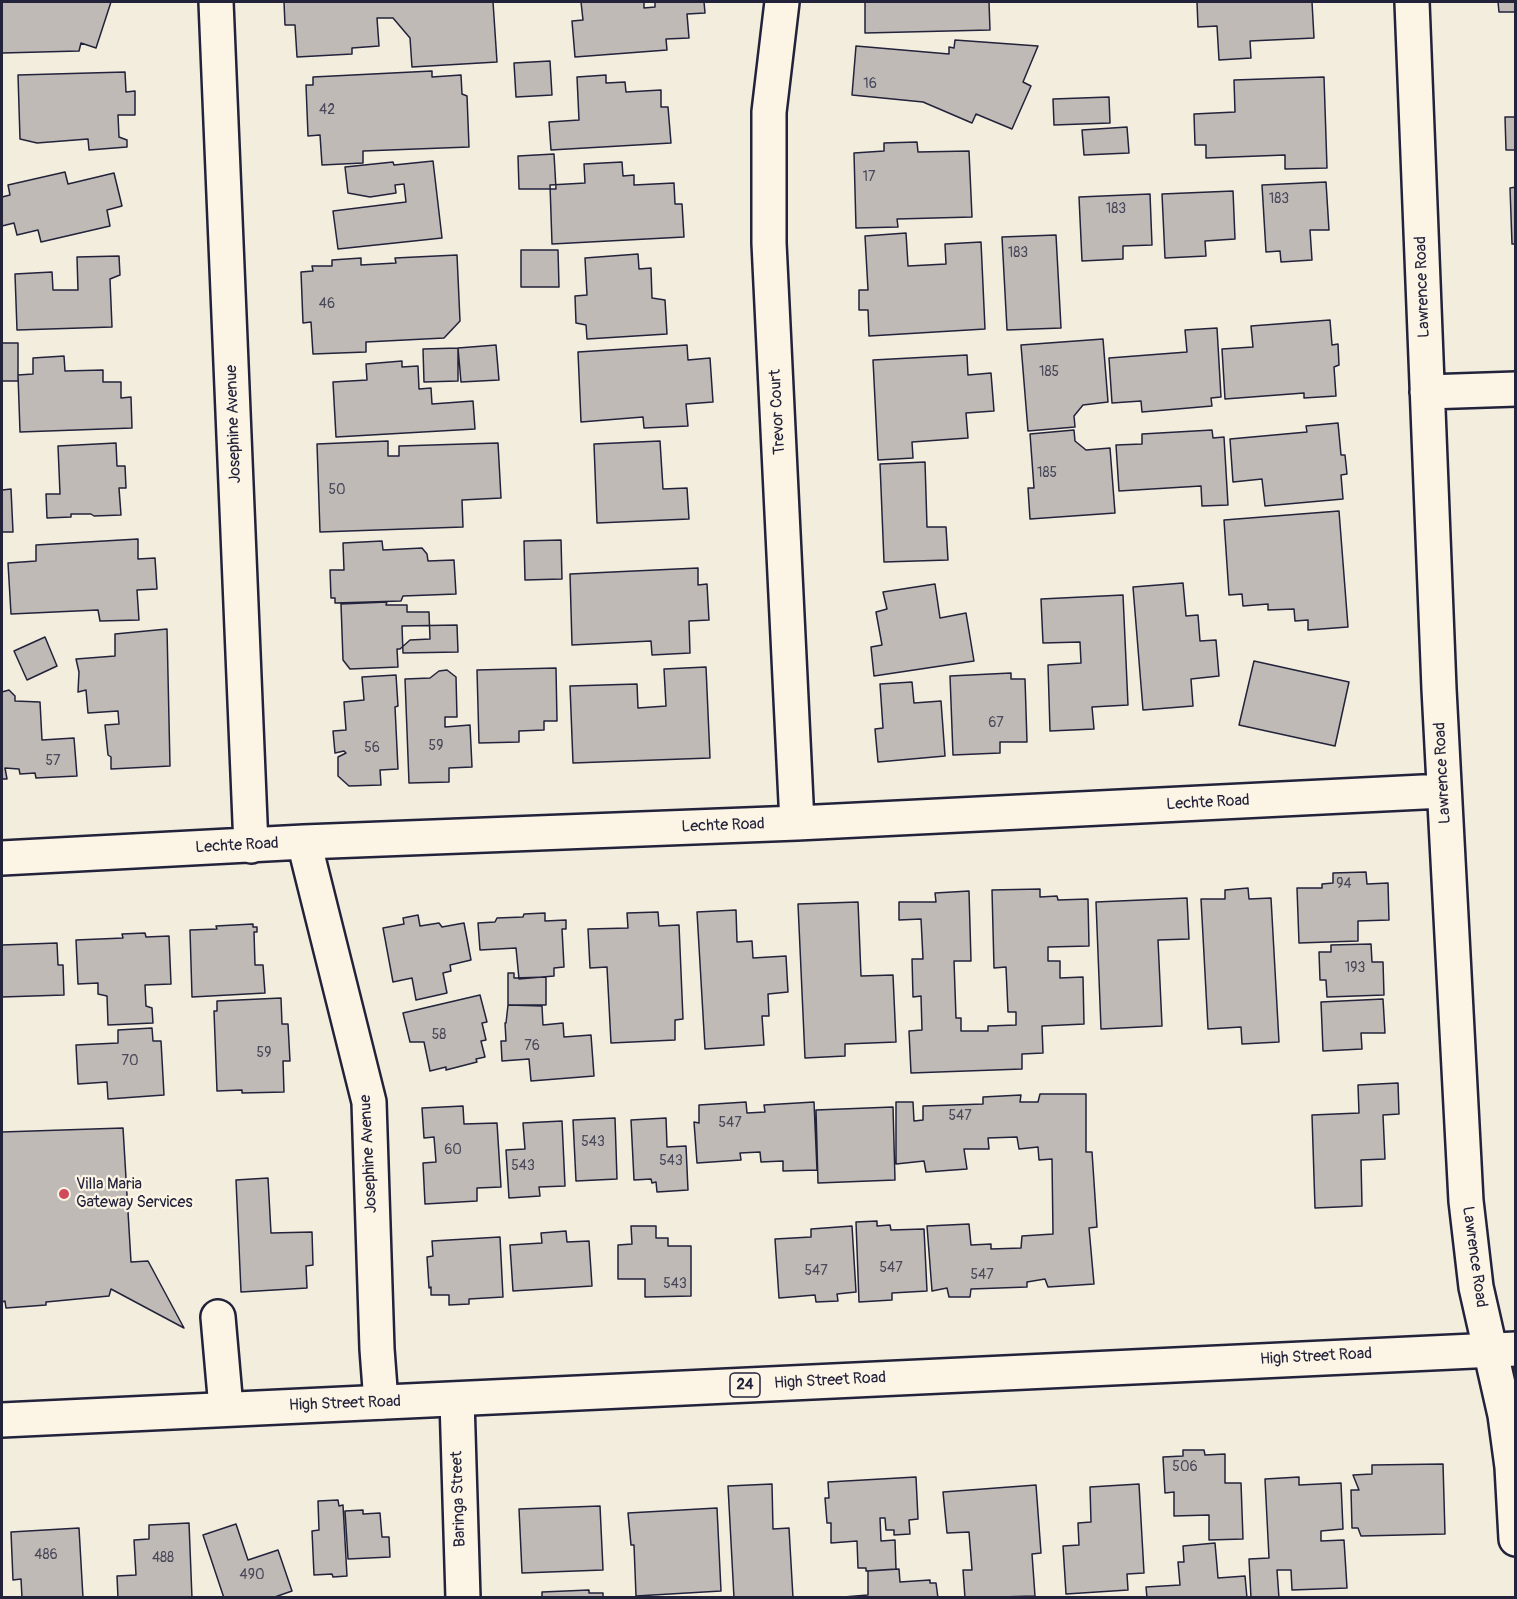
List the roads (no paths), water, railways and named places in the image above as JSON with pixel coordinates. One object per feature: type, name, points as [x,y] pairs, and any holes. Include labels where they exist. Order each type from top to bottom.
[{"type":"street","name":"Josephine Avenue","points":[[216,2],[251,846]]},
{"type":"street","name":"Trevor Court","points":[[782,2],[769,112],[770,243],[797,823]]},
{"type":"street","name":"Lawrence Road","points":[[1412,2],[1443,791],[1466,1201],[1476,1287],[1502,1349],[1505,1415],[1512,1467],[1515,1539]]},
{"type":"street","points":[[1427,392],[1515,388]]},
{"type":"street","name":"Lechte Road","points":[[2,858],[304,842],[797,823],[1443,791]]},
{"type":"street","name":"Josephine Avenue","points":[[304,842],[369,1102],[377,1349],[381,1402]]},
{"type":"street","points":[[218,1317],[226,1408]]},
{"type":"street","name":"High Street Road","points":[[2,1420],[1502,1349]]},
{"type":"street","name":"Baringa Street","points":[[457,1400],[463,1598]]},
{"type":"place","name":"Villa Maria Gateway Services","points":[[64,1194]]}]
